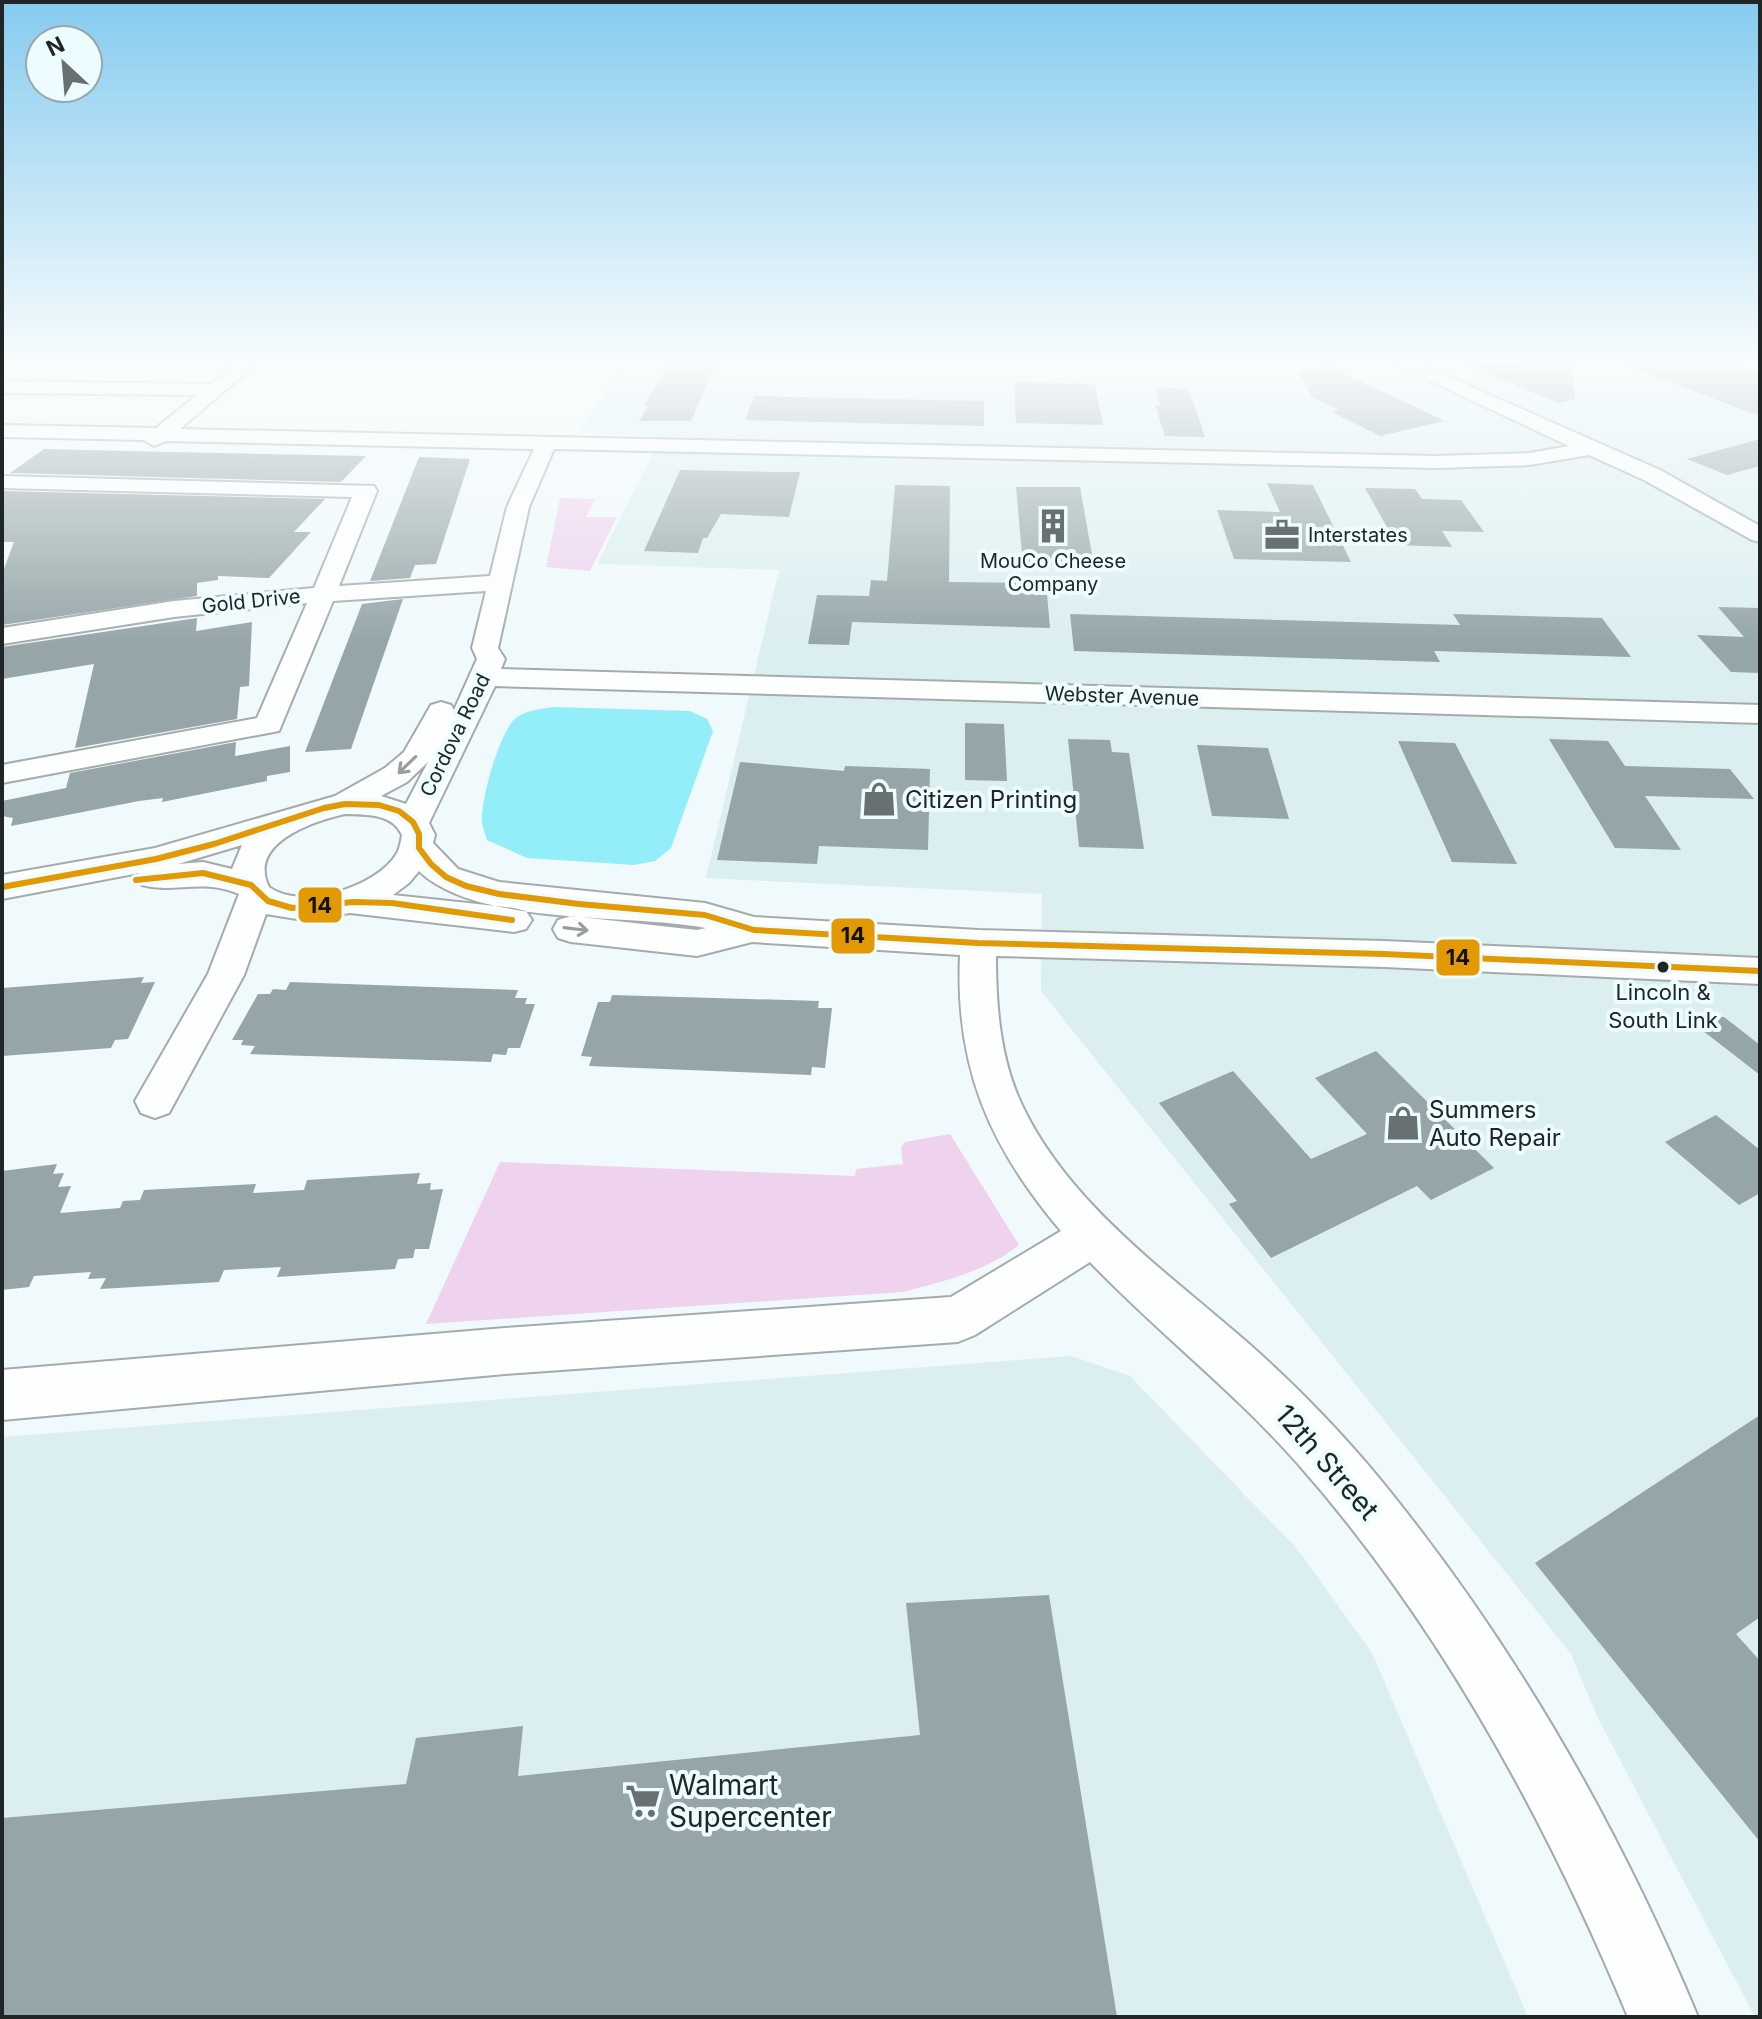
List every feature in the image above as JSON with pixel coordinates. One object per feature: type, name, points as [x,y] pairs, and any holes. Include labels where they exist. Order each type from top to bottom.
[{"type":"street","points":[[66,508],[132,457]]},
{"type":"street","name":"Cordova Road","points":[[345,804],[396,775],[416,757],[469,659],[485,648],[518,507],[540,457]]},
{"type":"street","points":[[1224,457],[1437,462],[1540,457]]},
{"type":"street","points":[[1612,457],[1652,475],[1760,535]]},
{"type":"street","points":[[2,482],[366,491],[269,725],[2,774]]},
{"type":"street","points":[[1735,520],[1760,513]]},
{"type":"street","name":"Gold Drive","points":[[2,636],[174,609],[324,594],[502,583]]},
{"type":"street","name":"Cordova Road","points":[[226,975],[280,929],[397,878],[485,677],[491,659],[485,648]]},
{"type":"street","name":"Webster Avenue","points":[[485,677],[1760,714]]},
{"type":"street","points":[[2,887],[156,859],[345,804],[379,805],[399,811],[431,864],[446,877],[466,886],[499,894],[579,904],[705,915],[754,930],[978,943],[1384,954],[1760,971]]},
{"type":"street","points":[[155,1101],[226,975],[254,890],[248,873],[251,857],[259,845],[287,822]]},
{"type":"street","points":[[2,904],[178,873],[222,876],[254,890],[270,903],[419,907],[697,943],[754,930]]},
{"type":"street","name":"12th Street","points":[[978,943],[977,985],[984,1053],[1002,1110],[1031,1163],[1094,1235],[1266,1393],[1328,1460],[1392,1537],[1469,1645],[1558,1796],[1636,1952],[1663,2017]]},
{"type":"street","points":[[2,1395],[534,1349],[958,1319],[1094,1235]]},
{"type":"shaded area","points":[[651,457],[1760,457],[1760,2017],[1755,2017],[1597,1716],[1571,1654],[1041,991],[1042,894],[706,878],[779,570],[597,564]]},
{"type":"shaded area","points":[[560,498],[595,499],[586,517],[617,517],[590,571],[546,567]]},
{"type":"shaded area","points":[[950,1134],[1019,1245],[992,1262],[964,1274],[903,1292],[426,1324],[500,1162],[855,1176],[856,1169],[903,1164],[901,1147],[905,1142]]},
{"type":"shaded area","points":[[1071,1356],[1130,1376],[1298,1550],[1372,1653],[1528,2017],[2,2017],[2,1437]]},
{"type":"water","points":[[553,707],[690,711],[707,719],[713,731],[671,848],[655,861],[634,865],[527,858],[487,840],[482,822],[484,798],[504,736],[517,717]]},
{"type":"building","points":[[32,457],[365,457],[341,482],[10,473]]},
{"type":"building","points":[[419,457],[470,459],[436,564],[415,565],[410,578],[370,581]]},
{"type":"building","points":[[1760,457],[1760,466],[1727,475],[1687,459]]},
{"type":"building","points":[[680,470],[800,472],[789,517],[721,514],[707,538],[703,538],[698,553],[644,551]]},
{"type":"building","name":"Interstates","points":[[1267,483],[1313,485],[1351,562],[1234,559],[1217,510],[1280,512]]},
{"type":"building","points":[[895,485],[950,486],[949,582],[1046,583],[1050,628],[852,622],[849,645],[808,644],[817,595],[869,596],[871,580],[887,581]]},
{"type":"building","name":"MouCo Cheese Company","points":[[1016,487],[1080,487],[1094,566],[1023,565]]},
{"type":"building","points":[[1365,488],[1415,489],[1422,499],[1461,500],[1484,532],[1442,531],[1452,547],[1397,545]]},
{"type":"building","points":[[2,491],[325,499],[294,532],[311,532],[269,578],[218,576],[218,580],[197,583],[197,596],[2,625],[2,574],[14,542],[2,542]]},
{"type":"building","points":[[403,599],[351,749],[305,752],[362,604]]},
{"type":"building","points":[[1718,607],[1760,608],[1760,673],[1731,672],[1697,635],[1744,637]]},
{"type":"building","points":[[1070,614],[1460,625],[1453,614],[1602,618],[1631,657],[1434,651],[1440,662],[1074,651]]},
{"type":"building","points":[[197,618],[196,631],[252,622],[249,686],[240,687],[237,719],[75,748],[94,664],[2,679],[2,647]]},
{"type":"building","points":[[965,723],[1004,724],[1007,781],[965,780]]},
{"type":"building","points":[[1068,739],[1110,740],[1112,752],[1129,753],[1144,849],[1079,847]]},
{"type":"building","points":[[1549,739],[1608,741],[1625,766],[1730,769],[1754,799],[1645,796],[1681,850],[1615,848]]},
{"type":"building","points":[[1398,741],[1455,743],[1517,864],[1452,862]]},
{"type":"building","points":[[236,742],[235,756],[290,746],[290,772],[267,776],[267,781],[162,802],[163,798],[139,801],[11,826],[13,818],[2,816],[2,801],[66,788],[70,773]]},
{"type":"building","points":[[1197,745],[1268,748],[1289,819],[1212,816]]},
{"type":"building","points":[[740,762],[844,771],[845,766],[930,769],[928,850],[819,846],[817,864],[717,860]]},
{"type":"building","points":[[144,977],[141,983],[155,982],[128,1039],[115,1040],[111,1048],[2,1056],[2,988]]},
{"type":"building","points":[[290,982],[518,990],[515,998],[527,998],[525,1004],[535,1004],[520,1048],[508,1048],[506,1055],[493,1054],[491,1062],[250,1054],[255,1046],[241,1045],[243,1040],[232,1040],[258,994],[270,994],[273,989],[286,990]]},
{"type":"building","points":[[612,995],[819,1001],[818,1008],[832,1008],[825,1068],[812,1067],[811,1075],[589,1066],[592,1057],[581,1056],[598,1002],[610,1002]]},
{"type":"building","points":[[1685,1017],[1724,1017],[1760,1045],[1760,1075]]},
{"type":"building","points":[[1376,1051],[1494,1168],[1431,1200],[1417,1186],[1271,1258],[1229,1204],[1237,1201],[1159,1103],[1233,1071],[1311,1159],[1367,1134],[1315,1078]]},
{"type":"building","points":[[1716,1115],[1760,1150],[1760,1193],[1739,1205],[1665,1142]]},
{"type":"building","points":[[57,1164],[53,1174],[64,1173],[58,1187],[71,1186],[60,1213],[120,1208],[123,1201],[140,1200],[144,1190],[256,1184],[253,1193],[304,1190],[307,1180],[420,1173],[417,1184],[431,1183],[430,1190],[443,1189],[429,1249],[415,1249],[413,1258],[398,1259],[395,1269],[277,1277],[281,1267],[224,1270],[219,1282],[100,1289],[106,1278],[88,1279],[91,1272],[34,1276],[29,1287],[2,1290],[2,1171]]},
{"type":"building","points":[[1760,1415],[1760,1617],[1736,1634],[1760,1661],[1760,1842],[1535,1563]]},
{"type":"building","name":"Walmart Supercenter","points":[[1049,1595],[1117,2017],[2,2017],[2,1818],[406,1784],[416,1738],[523,1726],[518,1776],[920,1735],[906,1603]]},
{"type":"transit line","name":"14","points":[[2,887],[156,859],[214,844],[324,808],[345,804],[379,805],[399,811],[413,822],[419,834],[419,848],[431,864],[446,877],[466,886],[499,894],[579,904],[705,915],[754,930],[978,943],[1384,954],[1760,971]]},
{"type":"transit line","name":"14","points":[[136,880],[203,873],[251,885],[268,901],[292,908],[353,902],[392,903],[512,920]]},
{"type":"place","name":"MouCo Cheese Company","points":[[1053,526]]},
{"type":"place","name":"Interstates","points":[[1282,535]]},
{"type":"place","name":"Citizen Printing","points":[[879,799]]},
{"type":"place","name":"Lincoln & South Link","points":[[1663,967]]},
{"type":"place","name":"Summers Auto Repair","points":[[1403,1123]]},
{"type":"place","name":"Walmart Supercenter","points":[[643,1801]]}]
